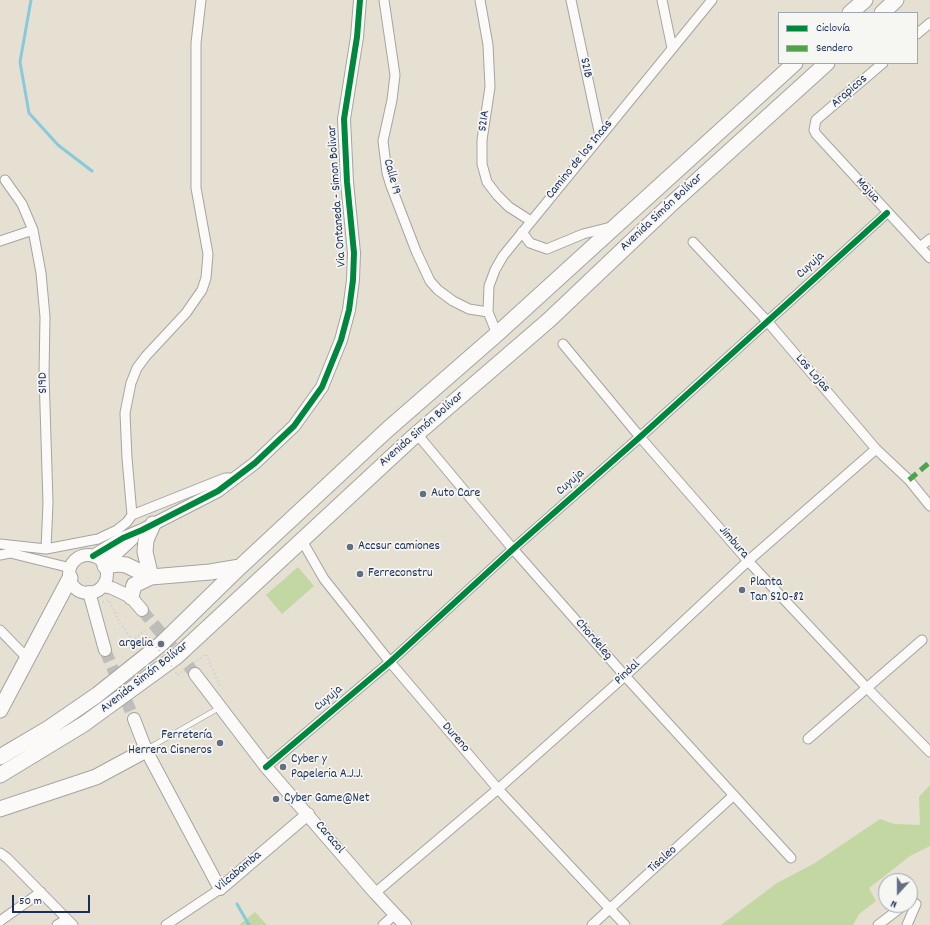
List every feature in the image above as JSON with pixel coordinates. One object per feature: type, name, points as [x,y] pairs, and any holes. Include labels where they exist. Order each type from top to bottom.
[{"type":"highway","points":[[851,12],[865,0]]},
{"type":"highway","points":[[883,12],[896,0]]},
{"type":"highway","name":"Avenida Simón Bolívar","points":[[0,757],[49,728],[97,695],[161,644],[240,567],[387,430],[498,334],[614,226],[794,64]]},
{"type":"highway","name":"Avenida Simón Bolívar","points":[[0,775],[84,724],[170,662],[301,539],[417,434],[549,320],[668,207],[826,64]]},
{"type":"highway","points":[[148,527],[145,552],[151,577]]},
{"type":"highway","points":[[105,565],[126,565],[151,577]]},
{"type":"highway","points":[[131,597],[134,585],[151,577],[210,572],[240,567]]},
{"type":"highway","points":[[0,710],[28,658],[70,573]]},
{"type":"highway","points":[[0,809],[96,777],[146,750]]},
{"type":"street","points":[[132,515],[125,413],[131,383],[137,368],[146,356],[186,313],[202,290],[208,265],[196,188],[196,43],[201,0]]},
{"type":"street","name":"Via Ontaneda - Simon Bolivar","points":[[93,556],[123,538],[148,527],[218,491],[255,463],[294,426],[315,398],[328,373],[349,310],[353,280],[354,253],[347,182],[344,119],[357,37],[360,0]]},
{"type":"street","name":"Calle 19","points":[[384,0],[395,75],[392,100],[383,141],[387,172],[416,250],[430,281],[438,290],[452,301],[469,309],[488,312]]},
{"type":"street","name":"S21A","points":[[480,0],[488,45],[490,87],[482,140],[482,164],[487,182],[498,195],[509,207],[531,221]]},
{"type":"street","name":"S21B","points":[[571,0],[600,136]]},
{"type":"street","points":[[662,0],[672,48]]},
{"type":"street","name":"Camino de los Incas","points":[[498,334],[488,312],[489,286],[495,270],[522,232],[712,0]]},
{"type":"street","points":[[918,33],[930,23]]},
{"type":"street","name":"Arapicos","points":[[816,120],[882,64]]},
{"type":"street","name":"Majua","points":[[816,120],[814,125],[816,134],[930,258]]},
{"type":"street","name":"S19D","points":[[5,180],[22,204],[33,230],[41,273],[45,317],[44,374],[48,503],[46,549]]},
{"type":"street","name":"Cuyuja","points":[[266,767],[390,662],[513,549],[640,437],[887,213]]},
{"type":"street","points":[[522,232],[530,243],[547,249],[583,234],[614,226]]},
{"type":"street","points":[[0,241],[33,230]]},
{"type":"street","points":[[920,247],[930,238]]},
{"type":"street","name":"Los Lojas","points":[[693,242],[767,321],[876,449],[909,480],[930,506]]},
{"type":"street","name":"Jimbura","points":[[563,344],[640,437],[748,560],[867,688],[930,752]]},
{"type":"street","name":"Chordeleg","points":[[417,434],[513,549],[625,676],[791,858]]},
{"type":"street","name":"Pindal","points":[[375,893],[498,788],[625,676],[748,560],[876,449]]},
{"type":"street","points":[[0,544],[46,549],[98,539],[117,530],[127,522],[132,515],[225,478],[235,478]]},
{"type":"street","name":"Via Ontaneda - Simon Bolivar","points":[[105,565],[148,527]]},
{"type":"street","name":"Dureno","points":[[301,539],[324,579],[390,662],[498,788],[625,925]]},
{"type":"street","points":[[0,555],[10,553],[70,573],[77,588],[89,592],[103,586],[112,588],[131,597],[142,610]]},
{"type":"street","points":[[70,573],[77,559],[88,555],[93,556],[105,565],[107,576],[103,586]]},
{"type":"street","points":[[89,592],[105,650]]},
{"type":"street","points":[[0,630],[28,658]]},
{"type":"street","points":[[808,739],[922,640]]},
{"type":"street","name":"Caracol","points":[[195,674],[266,767],[375,893],[405,925]]},
{"type":"street","points":[[134,719],[146,750],[220,889]]},
{"type":"street","name":"Tisaleo","points":[[592,925],[734,795]]},
{"type":"street","name":"Vilcabamba","points":[[166,925],[220,889],[308,814]]},
{"type":"street","points":[[0,853],[8,858],[70,922]]},
{"type":"street","points":[[0,921],[41,892]]},
{"type":"street","points":[[878,925],[894,913]]},
{"type":"street","points":[[907,925],[912,913]]},
{"type":"street","points":[[383,925],[395,914]]},
{"type":"street","points":[[56,925],[70,922]]},
{"type":"lane","points":[[146,750],[219,706]]},
{"type":"path","points":[[100,603],[109,600],[120,624],[133,640],[144,631],[178,675]]},
{"type":"path","points":[[206,654],[224,698],[219,706]]},
{"type":"green space","points":[[298,567],[314,586],[282,614],[266,595]]},
{"type":"green space","points":[[930,785],[930,846],[910,856],[888,873],[878,873],[878,881],[869,888],[876,901],[859,914],[853,925],[721,925],[777,883],[815,863],[880,819],[894,824],[920,825],[919,797]]},
{"type":"green space","points":[[255,912],[267,925],[239,925]]},
{"type":"waterway","points":[[31,0],[20,62],[29,113],[58,145],[92,171]]},
{"type":"waterway","points":[[237,904],[249,925]]},
{"type":"tunnel","points":[[142,610],[195,674]]},
{"type":"tunnel","points":[[105,650],[134,719]]},
{"type":"marked path","points":[[909,480],[930,462]]},
{"type":"cycle path","points":[[93,556],[123,538],[142,530],[218,491],[255,463],[294,426],[322,387],[341,340],[349,310],[353,280],[354,253],[347,182],[344,119],[357,37],[360,0]]},
{"type":"cycle path","points":[[266,767],[390,662],[513,549],[640,437],[887,213]]},
{"type":"place","name":"Auto Care","points":[[423,494]]},
{"type":"place","name":"Accsur camiones","points":[[350,547]]},
{"type":"place","name":"Ferreconstru","points":[[360,574]]},
{"type":"place","name":"Planta Tan S20-82","points":[[742,590]]},
{"type":"place","name":"argelia","points":[[161,644]]},
{"type":"place","name":"Ferretería Herrera Cisneros","points":[[220,743]]},
{"type":"place","name":"Cyber y Papeleria A.J.J.","points":[[283,767]]},
{"type":"place","name":"Cyber Game@Net","points":[[276,799]]}]
